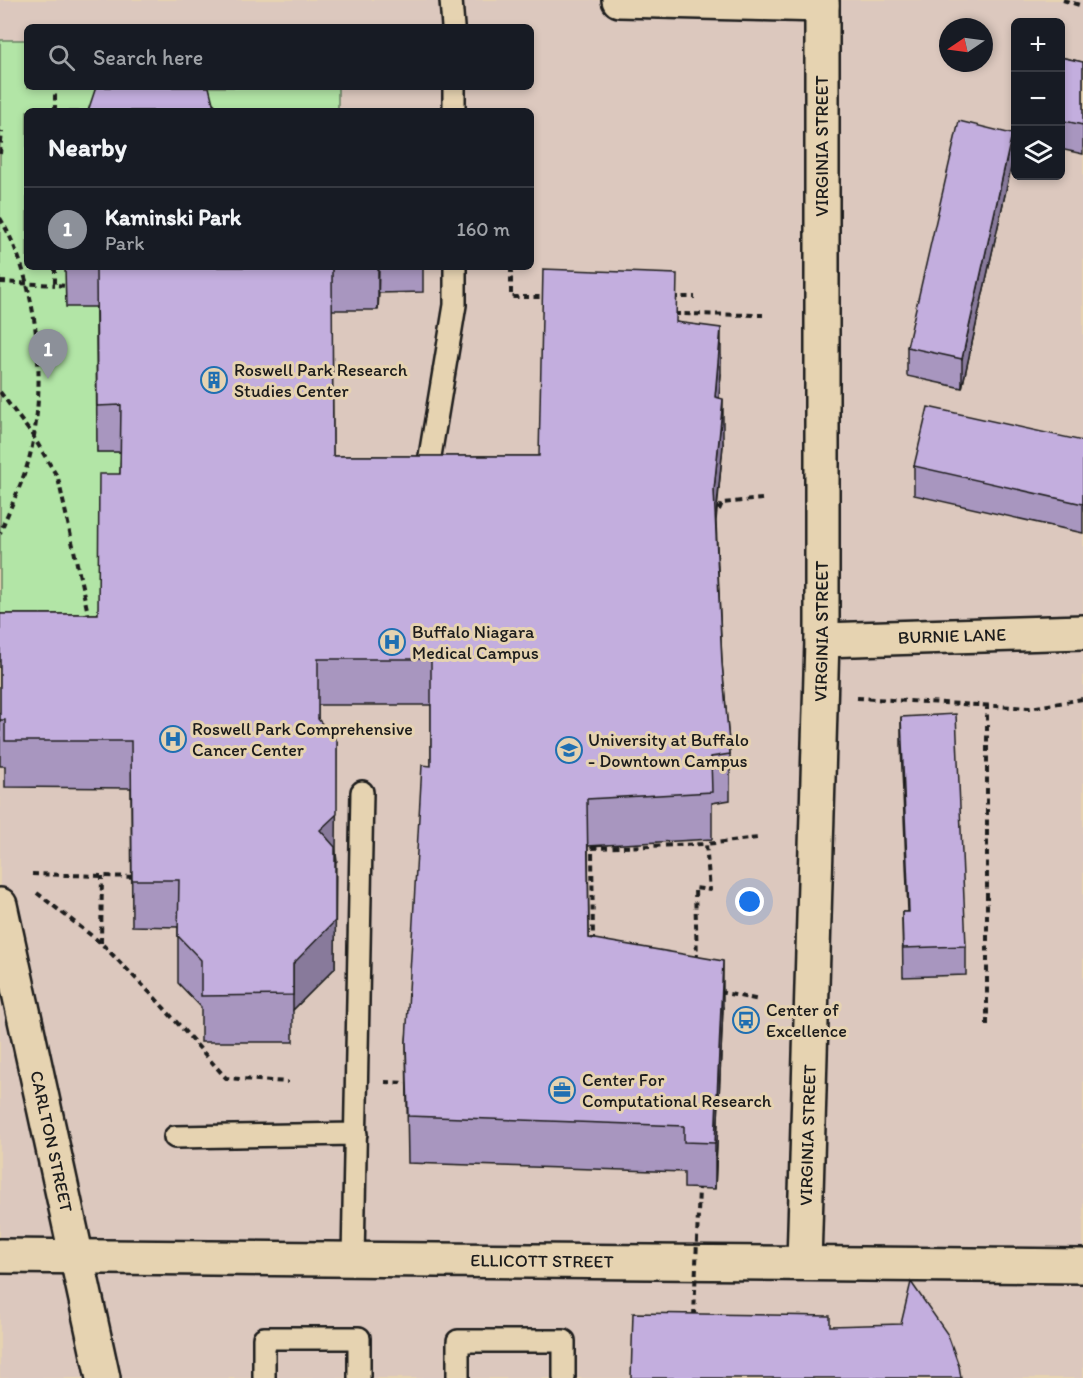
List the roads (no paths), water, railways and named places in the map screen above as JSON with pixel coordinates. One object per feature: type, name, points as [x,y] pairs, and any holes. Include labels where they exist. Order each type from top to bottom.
[{"type":"street","points":[[619,0],[822,3]]},
{"type":"street","name":"VIRGINIA STREET","points":[[804,1263],[822,640],[822,3]]},
{"type":"street","name":"BURNIE LANE","points":[[822,640],[1083,632]]},
{"type":"street","name":"CARLTON STREET","points":[[0,905],[103,1378]]},
{"type":"street","name":"ELLICOTT STREET","points":[[0,1256],[1083,1266]]},
{"type":"lane","points":[[452,0],[453,24]]},
{"type":"lane","points":[[454,90],[454,108]]},
{"type":"lane","points":[[430,456],[455,305],[455,270]]},
{"type":"lane","points":[[353,1259],[362,792]]},
{"type":"lane","points":[[175,1137],[356,1134]]},
{"type":"lane","points":[[264,1378],[264,1338],[359,1338],[359,1378]]},
{"type":"lane","points":[[458,1378],[458,1341],[564,1341],[564,1378]]},
{"type":"place","name":"Kaminski Park","points":[[48,379]]},
{"type":"place","name":"Roswell Park Research Studies Center","points":[[214,380]]},
{"type":"place","name":"Buffalo Niagara Medical Campus","points":[[392,642]]},
{"type":"place","name":"Roswell Park Comprehensive Cancer Center","points":[[173,739]]},
{"type":"place","name":"University at Buffalo - Downtown Campus","points":[[569,750]]},
{"type":"place","name":"Center of Excellence","points":[[746,1020]]},
{"type":"place","name":"Center For Computational Research","points":[[562,1090]]}]
